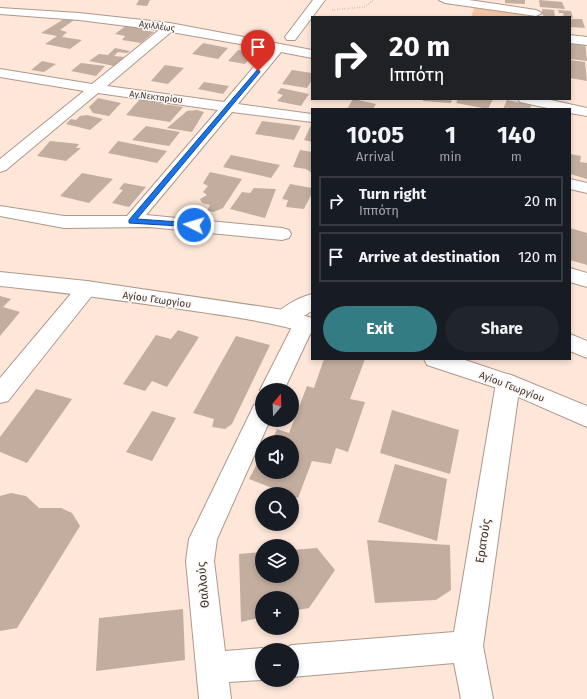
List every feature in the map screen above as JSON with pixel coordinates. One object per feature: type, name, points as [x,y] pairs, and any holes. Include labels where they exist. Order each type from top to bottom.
[{"type":"street","points":[[445,0],[536,15],[534,0]]},
{"type":"street","points":[[0,2],[141,12]]},
{"type":"street","points":[[291,37],[316,5]]},
{"type":"street","name":"Αχιλλέως","points":[[0,11],[17,11],[113,20],[169,19],[278,40],[311,54]]},
{"type":"street","points":[[0,23],[17,11]]},
{"type":"street","points":[[488,16],[490,13],[497,11],[507,16]]},
{"type":"street","points":[[0,166],[96,89],[169,19]]},
{"type":"street","points":[[132,221],[228,106],[278,40],[291,37],[305,40]]},
{"type":"street","points":[[571,39],[587,41]]},
{"type":"street","name":"Αγ.Νεκταρίου","points":[[0,73],[96,89],[311,118]]},
{"type":"street","points":[[571,94],[587,98]]},
{"type":"street","points":[[529,100],[565,108]]},
{"type":"street","points":[[571,109],[587,112]]},
{"type":"street","points":[[571,184],[587,188]]},
{"type":"street","points":[[0,211],[64,222],[149,221],[282,234]]},
{"type":"street","points":[[571,275],[587,280]]},
{"type":"street","name":"Αγίου Γεωργίου","points":[[0,279],[87,288],[300,323]]},
{"type":"street","points":[[0,394],[87,288]]},
{"type":"street","points":[[275,383],[300,323],[311,303]]},
{"type":"street","points":[[571,342],[587,350]]},
{"type":"street","name":"Αγίου Γεωργίου","points":[[438,360],[508,382],[587,417]]},
{"type":"street","name":"Ερατούς","points":[[477,699],[467,646],[508,382]]},
{"type":"street","name":"Θαλλούς","points":[[215,699],[200,561],[203,539],[255,427]]},
{"type":"street","points":[[299,660],[467,646]]},
{"type":"street","points":[[212,668],[255,665]]},
{"type":"path","points":[[316,5],[352,10],[364,7],[374,0]]},
{"type":"shaded area","points":[[475,6],[526,13],[526,16],[471,16]]},
{"type":"building","points":[[139,0],[150,0],[147,6],[136,5]]},
{"type":"building","points":[[505,0],[525,0],[525,4],[505,3]]},
{"type":"building","points":[[539,0],[562,2],[565,9],[540,7]]},
{"type":"building","points":[[542,9],[554,10],[555,16],[543,16]]},
{"type":"building","points":[[558,10],[571,11],[573,18],[571,18],[571,16],[564,16],[563,13],[559,13]]},
{"type":"building","points":[[64,19],[74,20],[60,30],[67,32],[62,37],[82,40],[70,49],[45,44],[57,36],[41,33]]},
{"type":"building","points":[[571,19],[582,19],[585,28],[571,27]]},
{"type":"building","points":[[128,24],[146,27],[144,30],[154,32],[141,43],[122,40],[125,36],[115,34]]},
{"type":"building","points":[[571,41],[585,42],[587,61],[571,59]]},
{"type":"building","points":[[203,43],[228,48],[218,59],[192,54]]},
{"type":"building","points":[[115,48],[130,51],[127,53],[118,52],[114,56],[124,57],[114,66],[89,61],[99,54],[108,55]]},
{"type":"building","points":[[238,50],[254,53],[245,64],[228,61]]},
{"type":"building","points":[[571,60],[585,62],[587,81],[571,78]]},
{"type":"building","points":[[42,61],[56,64],[44,72],[31,70]]},
{"type":"building","points":[[81,63],[105,66],[96,76],[71,71]]},
{"type":"building","points":[[165,65],[184,68],[168,84],[151,81]]},
{"type":"building","points":[[292,70],[311,73],[311,82],[307,88],[282,84]]},
{"type":"building","points":[[204,82],[229,86],[223,94],[198,89]]},
{"type":"building","points":[[281,88],[309,94],[301,106],[277,101],[283,95],[277,93]]},
{"type":"building","points":[[98,98],[121,103],[109,116],[93,113],[89,107]]},
{"type":"building","points":[[140,99],[183,107],[170,122],[126,115]]},
{"type":"building","points":[[352,100],[376,104],[374,108],[348,108]]},
{"type":"building","points":[[423,100],[452,100],[451,103]]},
{"type":"building","points":[[458,100],[492,100],[488,108],[456,103]]},
{"type":"building","points":[[507,100],[532,105],[530,108],[503,108]]},
{"type":"building","points":[[197,110],[204,112],[192,132],[167,128],[187,111]]},
{"type":"building","points":[[87,115],[103,119],[90,130],[66,124],[71,119],[76,120],[80,116]]},
{"type":"building","points":[[262,121],[301,126],[294,140],[255,134]]},
{"type":"building","points":[[311,125],[311,142],[304,140]]},
{"type":"building","points":[[146,126],[180,132],[169,146],[132,140]]},
{"type":"building","points":[[50,141],[79,144],[76,148],[81,148],[66,161],[37,156]]},
{"type":"building","points":[[118,141],[167,151],[157,163],[108,153]]},
{"type":"building","points":[[300,150],[311,152],[311,172],[306,169],[293,167]]},
{"type":"building","points":[[571,154],[581,156],[580,162],[587,163],[587,179],[571,174]]},
{"type":"building","points":[[231,155],[280,165],[271,178],[223,167]]},
{"type":"building","points":[[210,172],[242,179],[223,208],[214,212],[207,211],[210,205],[202,203],[200,199],[207,195],[203,192],[208,186],[203,183]]},
{"type":"building","points":[[82,173],[113,179],[89,203],[60,196]]},
{"type":"building","points":[[124,183],[146,187],[129,207],[112,203],[123,190],[119,189]]},
{"type":"building","points":[[290,184],[311,188],[311,195],[304,209],[286,207],[288,200],[282,199]]},
{"type":"building","points":[[254,188],[276,189],[265,218],[230,209],[242,192],[250,193]]},
{"type":"building","points":[[571,228],[587,233],[587,265],[571,260]]},
{"type":"building","points":[[0,296],[11,299],[3,307],[20,312],[0,336]]},
{"type":"building","points":[[178,330],[199,337],[167,387],[152,381],[145,391],[123,384],[156,335],[171,339]]},
{"type":"building","points":[[236,336],[270,345],[232,424],[225,429],[212,427],[214,419],[193,413]]},
{"type":"building","points":[[324,360],[365,360],[350,399],[365,402],[348,452],[336,448],[331,464],[312,461],[299,495],[299,487],[270,487],[249,479],[255,468],[255,479],[299,479],[299,435],[274,435],[277,429],[289,433],[291,427],[299,427],[299,407],[307,386],[314,388]]},
{"type":"building","points":[[36,389],[72,399],[27,463],[0,452],[0,437]]},
{"type":"building","points":[[392,410],[459,430],[450,474],[380,453]]},
{"type":"building","points":[[152,411],[176,418],[152,461],[126,452]]},
{"type":"building","points":[[395,464],[447,479],[437,541],[378,522]]},
{"type":"building","points":[[11,493],[26,496],[39,508],[61,508],[72,513],[80,526],[17,628],[0,631],[0,496]]},
{"type":"building","points":[[367,540],[450,545],[451,590],[436,600],[375,603]]},
{"type":"building","points":[[317,548],[335,570],[309,608],[299,610],[299,591],[255,591],[255,619],[241,622],[239,554],[255,553],[255,583],[299,583],[299,549]]},
{"type":"building","points":[[183,609],[185,660],[96,671],[99,618]]},
{"type":"route","points":[[194,225],[132,221],[258,71]]}]
